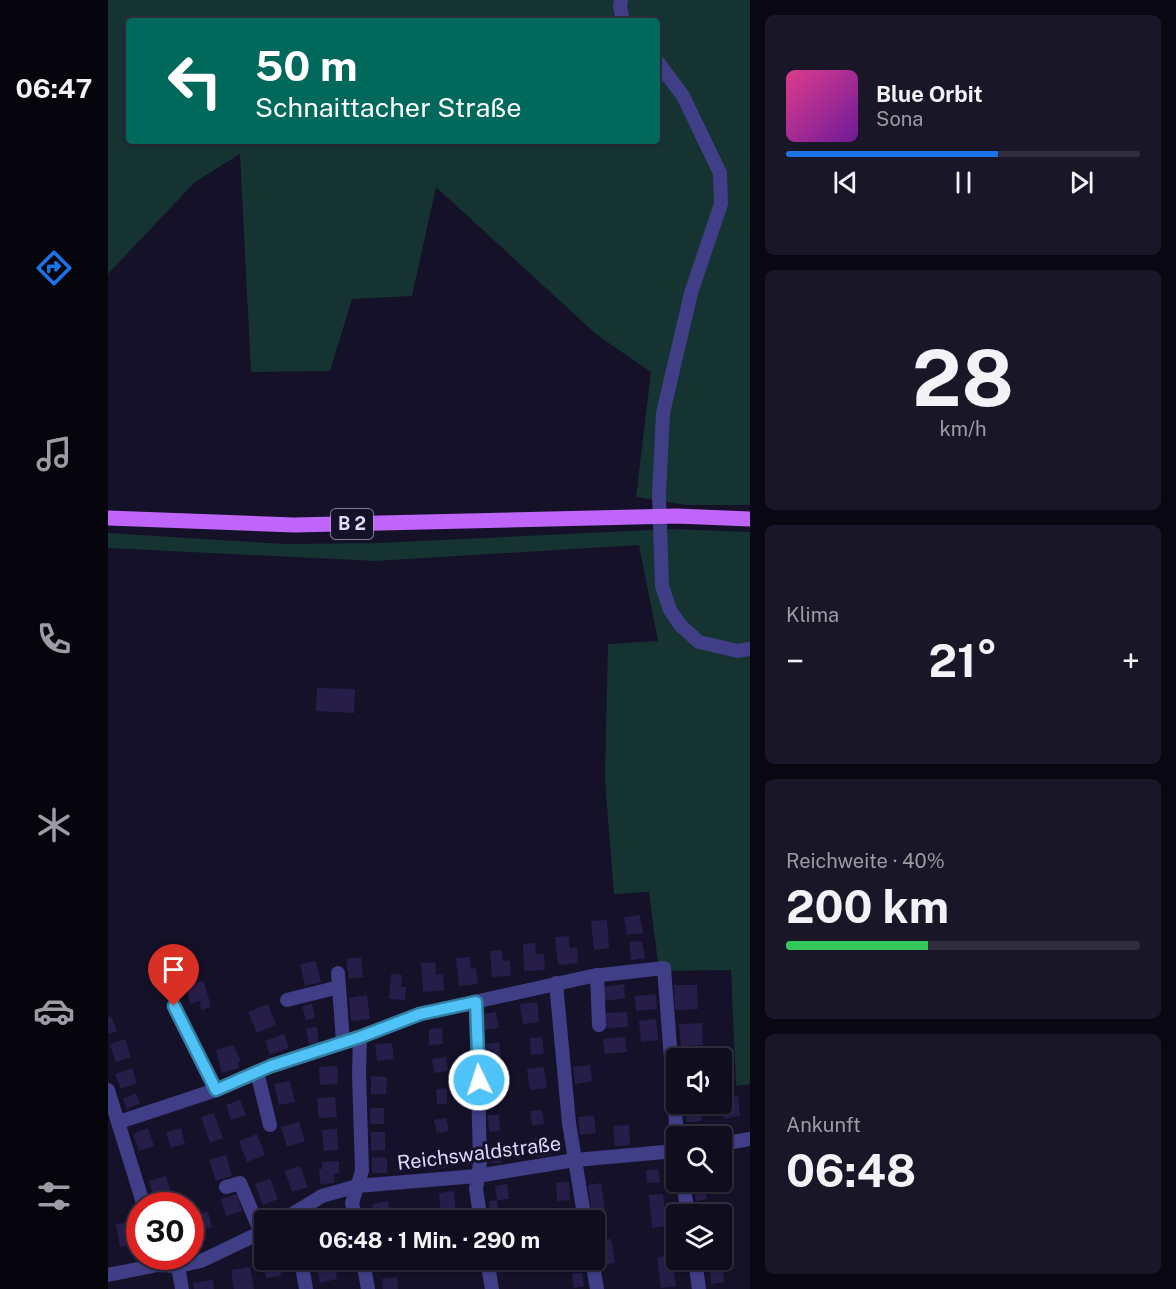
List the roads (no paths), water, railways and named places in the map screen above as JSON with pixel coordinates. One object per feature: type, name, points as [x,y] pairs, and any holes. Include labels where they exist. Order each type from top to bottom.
[{"type":"main road","name":"B 2","points":[[108,518],[294,525],[677,516],[750,519]]},
{"type":"street","points":[[621,0],[622,18]]},
{"type":"street","points":[[660,65],[683,96],[720,173],[721,204],[691,293],[663,413],[659,494],[662,585],[670,610],[681,626],[699,642],[738,651],[750,649]]},
{"type":"street","points":[[119,1122],[216,1090],[257,1072],[420,1014],[556,982],[664,968],[675,1126]]},
{"type":"street","points":[[338,973],[343,1042]]},
{"type":"street","points":[[597,975],[599,1025]]},
{"type":"street","points":[[556,982],[575,1160],[583,1210]]},
{"type":"street","points":[[286,1000],[339,987]]},
{"type":"street","points":[[476,1002],[480,1163],[476,1189],[479,1210]]},
{"type":"street","points":[[174,1006],[216,1090]]},
{"type":"street","points":[[354,1210],[352,1203],[362,1171],[360,1037]]},
{"type":"street","points":[[257,1072],[270,1125]]},
{"type":"street","points":[[108,1090],[140,1192]]},
{"type":"street","points":[[732,1142],[750,1139]]},
{"type":"street","name":"Reichswaldstraße","points":[[302,1210],[322,1196],[357,1186],[477,1176],[575,1160],[666,1152]]},
{"type":"street","points":[[226,1187],[240,1183],[254,1214]]},
{"type":"street","points":[[204,1260],[254,1236]]},
{"type":"street","points":[[108,1275],[126,1270]]},
{"type":"street","points":[[178,1270],[182,1289]]},
{"type":"street","points":[[303,1270],[306,1289]]},
{"type":"street","points":[[365,1270],[368,1289]]},
{"type":"street","points":[[489,1270],[492,1289]]},
{"type":"street","points":[[594,1270],[597,1289]]},
{"type":"street","points":[[696,1270],[699,1289]]}]
